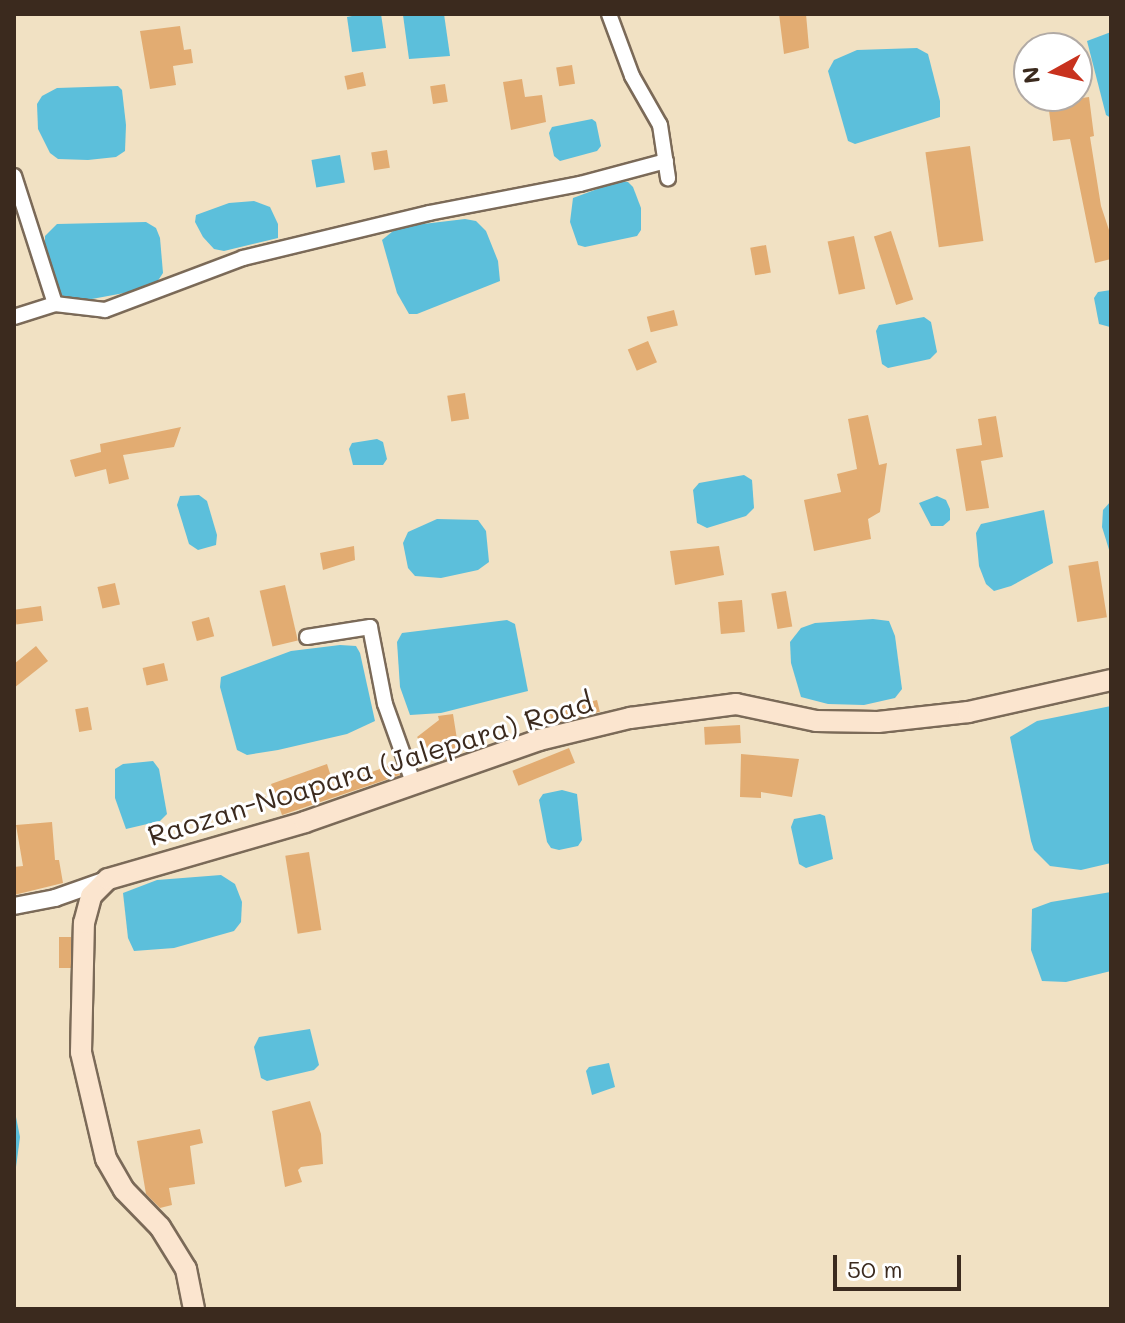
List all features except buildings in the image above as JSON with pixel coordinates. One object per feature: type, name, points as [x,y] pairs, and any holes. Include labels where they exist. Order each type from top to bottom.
[{"type":"main road","name":"Raozan-Noapara (Jalepara) Road","points":[[108,879],[210,852],[539,740],[630,718],[736,704],[816,721],[878,722],[968,712],[1111,680]]},
{"type":"main road","points":[[108,879],[91,896],[84,923],[81,1052],[106,1159],[124,1190],[160,1227],[186,1269],[194,1309]]},
{"type":"street","points":[[609,14],[632,76],[660,125],[668,178]]},
{"type":"street","points":[[14,317],[55,304],[105,310],[243,258],[429,213],[580,184],[666,161]]},
{"type":"street","points":[[14,176],[55,304]]},
{"type":"street","points":[[307,637],[370,627],[385,704],[413,782]]},
{"type":"street","points":[[14,906],[55,898],[108,879]]},
{"type":"water","points":[[381,14],[386,48],[352,52],[347,17]]},
{"type":"water","points":[[444,14],[450,56],[409,59],[403,15]]},
{"type":"water","points":[[1111,32],[1111,118],[1106,115],[1093,64],[1093,39]]},
{"type":"water","points":[[917,48],[928,54],[940,101],[940,117],[855,144],[848,141],[828,71],[834,60],[857,50]]},
{"type":"water","points":[[118,86],[122,90],[126,125],[125,151],[116,157],[88,160],[58,159],[50,153],[38,129],[37,104],[42,96],[57,88]]},
{"type":"water","points":[[592,119],[596,122],[601,146],[597,151],[560,161],[554,156],[549,133],[552,127]]},
{"type":"water","points":[[340,155],[345,183],[316,188],[311,160]]},
{"type":"water","points":[[619,181],[628,182],[633,187],[641,208],[641,230],[637,236],[585,247],[578,245],[570,222],[573,198]]},
{"type":"water","points":[[254,201],[270,207],[278,224],[278,238],[224,251],[214,249],[195,222],[196,215],[229,203]]},
{"type":"water","points":[[465,219],[476,221],[486,231],[498,261],[500,281],[417,314],[409,314],[397,293],[382,240],[398,227]]},
{"type":"water","points":[[146,222],[156,228],[160,238],[163,273],[157,282],[135,291],[81,301],[63,296],[56,289],[45,257],[45,236],[57,224]]},
{"type":"water","points":[[1111,290],[1110,327],[1099,324],[1094,298],[1098,292]]},
{"type":"water","points":[[924,317],[931,322],[937,352],[930,359],[888,368],[882,364],[876,331],[879,325]]},
{"type":"water","points":[[377,439],[383,442],[387,459],[383,465],[353,465],[349,449],[352,443]]},
{"type":"water","points":[[744,475],[752,480],[754,508],[746,516],[707,528],[697,523],[693,490],[699,483]]},
{"type":"water","points":[[199,495],[207,501],[217,535],[216,545],[198,550],[189,544],[177,505],[180,496]]},
{"type":"water","points":[[937,496],[946,500],[950,520],[943,526],[931,526],[919,503]]},
{"type":"water","points":[[1111,501],[1111,556],[1102,527],[1103,510]]},
{"type":"water","points":[[1044,510],[1053,563],[1011,586],[994,591],[986,584],[979,566],[976,533],[981,524]]},
{"type":"water","points":[[437,519],[478,520],[486,531],[489,562],[478,570],[441,578],[415,576],[408,568],[403,543],[408,532]]},
{"type":"water","points":[[873,619],[889,621],[895,636],[902,689],[895,698],[864,705],[828,704],[801,697],[791,663],[790,642],[801,628],[815,623]]},
{"type":"water","points":[[507,620],[515,624],[528,691],[441,713],[410,715],[400,687],[397,642],[402,633]]},
{"type":"water","points":[[356,646],[360,653],[375,721],[347,734],[278,750],[247,755],[237,750],[220,687],[221,677],[291,651]]},
{"type":"water","points":[[1111,706],[1111,863],[1081,870],[1050,866],[1034,850],[1031,841],[1010,737],[1037,721]]},
{"type":"water","points":[[153,761],[159,769],[167,814],[160,821],[126,829],[115,798],[115,769],[123,764]]},
{"type":"water","points":[[562,790],[577,794],[582,840],[578,846],[559,850],[551,848],[547,842],[539,800],[543,794]]},
{"type":"water","points":[[820,814],[825,816],[833,859],[806,868],[799,864],[791,827],[794,819]]},
{"type":"water","points":[[221,875],[235,884],[242,902],[241,922],[234,931],[174,948],[134,951],[128,938],[123,893],[157,880]]},
{"type":"water","points":[[1111,892],[1111,971],[1066,982],[1042,981],[1031,950],[1032,909],[1051,902]]},
{"type":"water","points":[[310,1029],[319,1065],[314,1070],[267,1081],[261,1078],[254,1047],[259,1037]]},
{"type":"water","points":[[609,1063],[615,1087],[592,1095],[586,1071],[589,1067]]},
{"type":"water","points":[[14,1107],[20,1137],[14,1182]]}]
